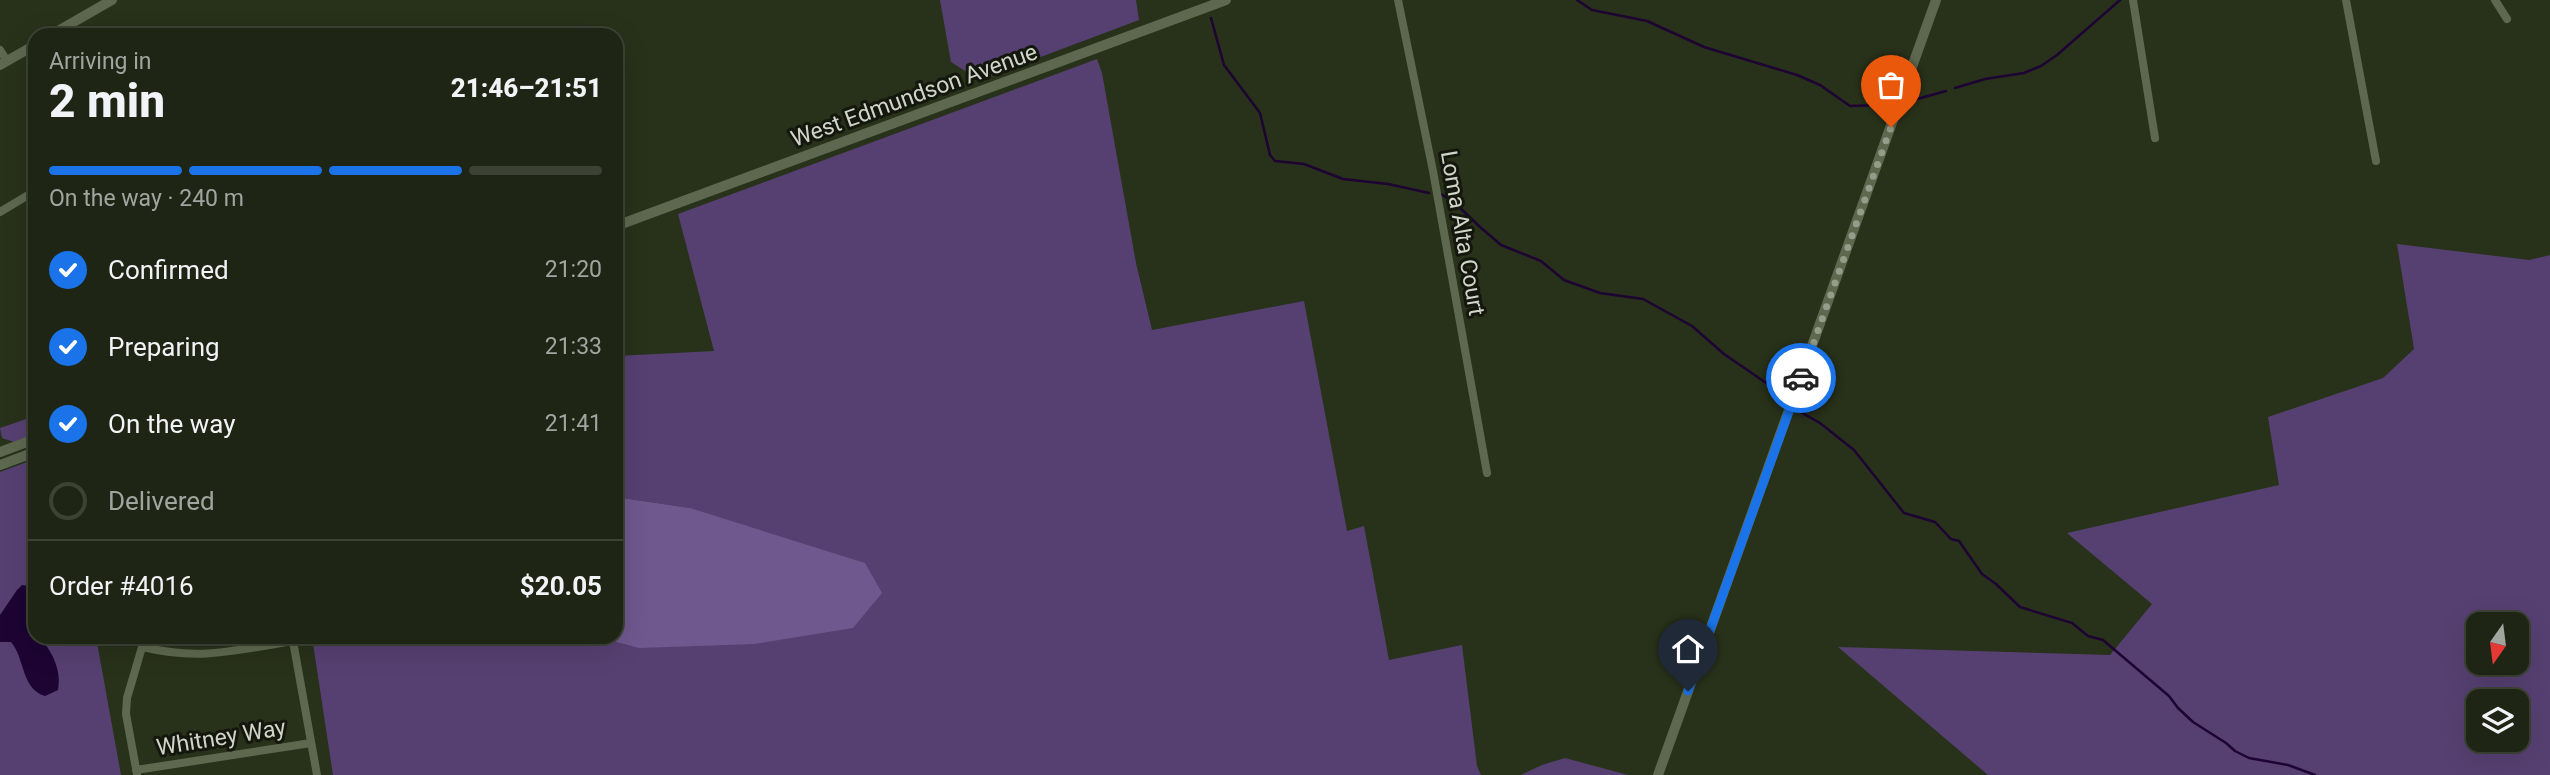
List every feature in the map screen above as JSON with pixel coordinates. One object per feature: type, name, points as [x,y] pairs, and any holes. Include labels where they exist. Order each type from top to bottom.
[{"type":"street","points":[[61,28],[98,3],[111,0]]},
{"type":"street","name":"West Edmundson Avenue","points":[[623,223],[1226,0]]},
{"type":"street","name":"Loma Alta Court","points":[[1398,0],[1433,171],[1487,473]]},
{"type":"street","points":[[1658,775],[1936,0]]},
{"type":"street","points":[[2133,0],[2155,138]]},
{"type":"street","points":[[2346,0],[2376,161]]},
{"type":"street","points":[[2495,0],[2507,19]]},
{"type":"street","points":[[0,50],[3,63],[28,49]]},
{"type":"street","points":[[0,212],[28,195]]},
{"type":"street","points":[[0,452],[28,442]]},
{"type":"street","points":[[0,465],[28,455]]},
{"type":"street","points":[[136,773],[126,714],[127,698],[144,644]]},
{"type":"street","points":[[143,647],[184,655],[207,655],[270,644]]},
{"type":"street","points":[[294,644],[317,775]]},
{"type":"street","name":"Whitney Way","points":[[136,773],[312,743]]},
{"type":"shaded area","points":[[940,0],[1136,0],[1139,20],[979,80],[951,62]]},
{"type":"shaded area","points":[[1097,59],[1102,73],[1136,263],[1152,330],[1304,301],[1347,531],[1364,526],[1389,660],[1462,645],[1477,766],[1481,775],[333,775],[313,644],[623,643],[639,647],[690,508],[623,498],[623,356],[714,351],[678,214]]},
{"type":"shaded area","points":[[2397,244],[2529,260],[2550,255],[2550,775],[1988,775],[1838,647],[2110,655],[2152,604],[2067,533],[2279,485],[2268,417],[2383,378],[2414,349]]},
{"type":"shaded area","points":[[28,418],[28,437],[14,442],[2,438],[0,428]]},
{"type":"shaded area","points":[[28,462],[28,644],[97,644],[121,775],[0,775],[0,472]]},
{"type":"shaded area","points":[[623,498],[690,508],[865,563],[882,593],[853,628],[755,644],[639,648],[623,644]]},
{"type":"shaded area","points":[[22,585],[28,586],[28,644],[45,644],[57,668],[58,690],[45,696],[37,692],[27,680],[11,642],[0,642],[0,615]]},
{"type":"shaded area","points":[[1565,758],[1628,775],[1521,775]]},
{"type":"waterway","points":[[1577,0],[1592,10],[1647,21],[1704,47],[1797,75],[1820,85],[1850,106],[1883,105]]},
{"type":"waterway","points":[[1955,88],[1985,79],[2024,73],[2041,66],[2120,0]]},
{"type":"waterway","points":[[1211,18],[1224,65],[1260,113],[1270,155],[1275,161],[1304,164],[1343,179],[1388,184],[1429,193]]},
{"type":"waterway","points":[[1910,101],[1946,91]]},
{"type":"waterway","points":[[1441,194],[1455,203],[1501,245],[1541,261],[1564,280],[1600,293],[1643,299],[1692,326],[1724,354],[1775,389]]},
{"type":"waterway","points":[[1797,410],[1820,423],[1854,450],[1904,513],[1935,522],[1951,539],[1959,541],[1982,574],[2020,607],[2072,623],[2088,636],[2103,640],[2169,696],[2193,722],[2235,751],[2249,758],[2288,765],[2315,775]]},
{"type":"way so far","points":[[1801,378],[1891,127]]},
{"type":"route","points":[[1688,691],[1801,378]]}]
